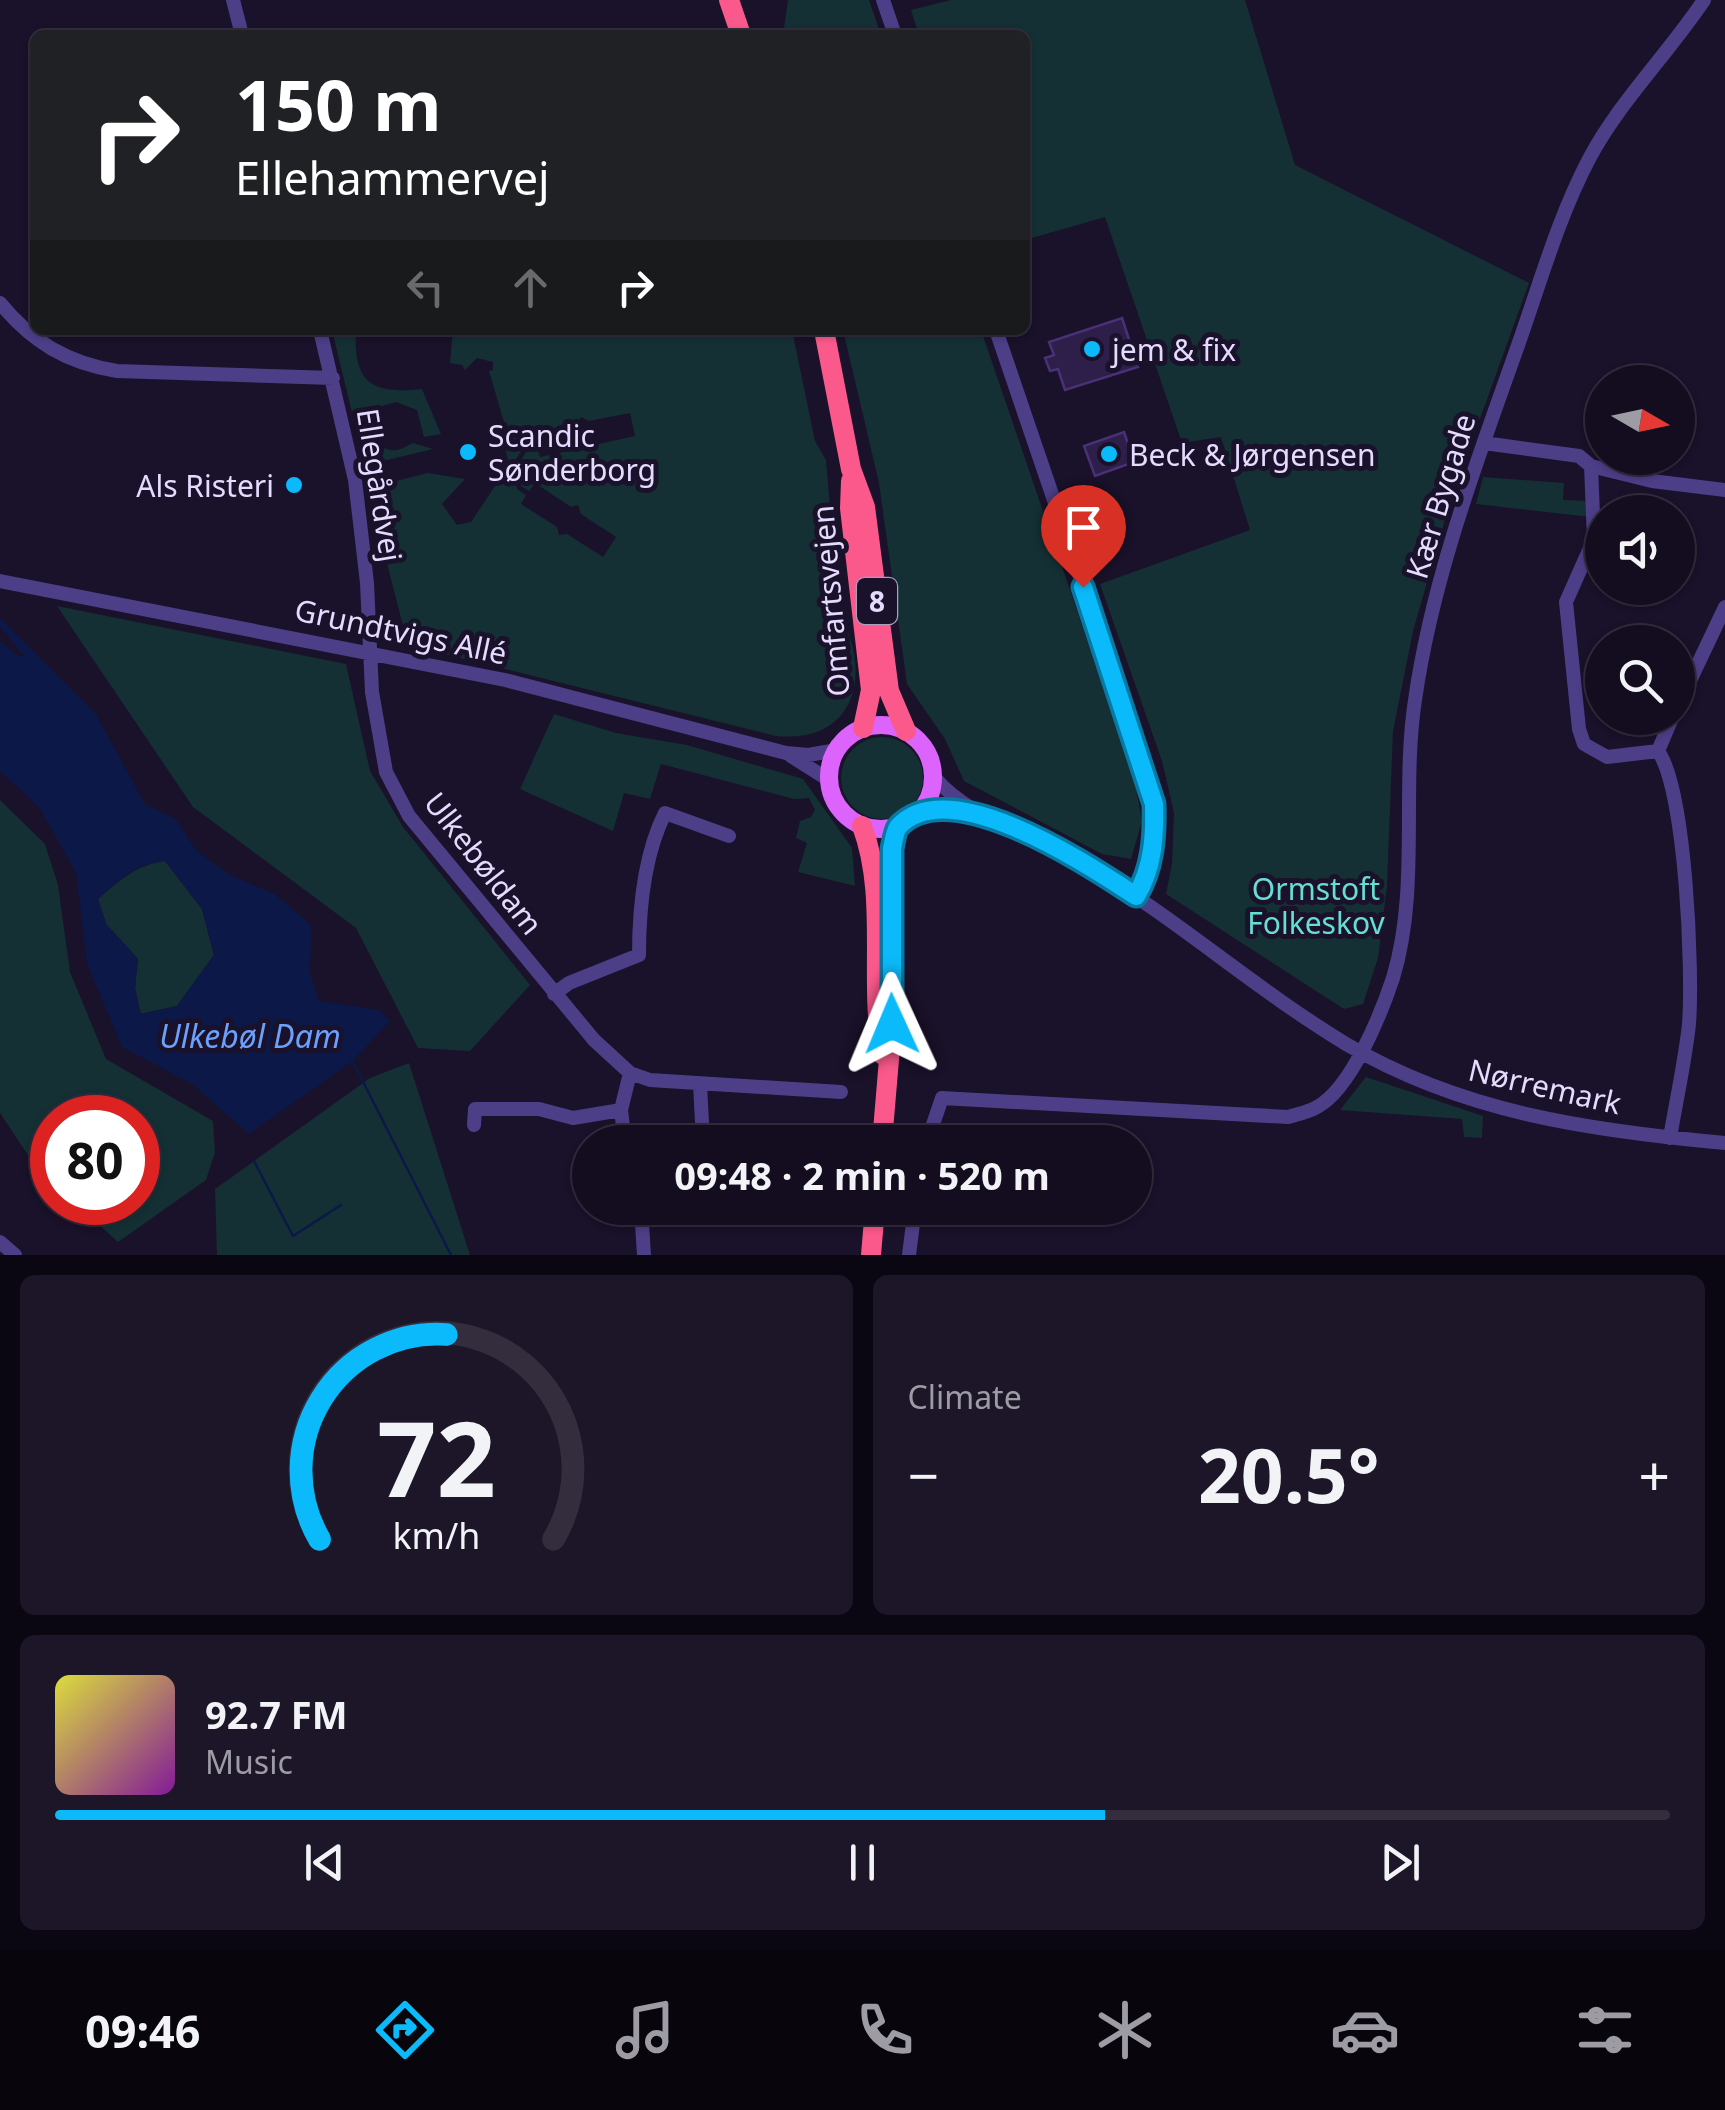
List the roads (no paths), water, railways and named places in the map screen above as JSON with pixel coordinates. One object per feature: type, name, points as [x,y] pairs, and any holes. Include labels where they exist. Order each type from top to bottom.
[{"type":"highway","points":[[729,0],[739,30]]},
{"type":"highway","name":"Omfartsvejen","points":[[825,335],[851,469],[865,508],[889,690],[906,731]]},
{"type":"highway","name":"Omfartsvejen","points":[[851,469],[850,508],[872,690],[864,728]]},
{"type":"highway","points":[[862,826],[874,866],[877,1024],[886,1067]]},
{"type":"highway","points":[[883,1125],[892,1024],[890,868],[898,827]]},
{"type":"highway","points":[[871,1255],[874,1225]]},
{"type":"main road","points":[[906,731],[881,725],[864,728],[837,750],[829,780],[841,812],[862,826],[880,830],[898,827],[922,810],[932,791],[934,776]]},
{"type":"main road","name":"8","points":[[906,731],[928,754],[934,776]]},
{"type":"street","points":[[233,0],[241,30]]},
{"type":"street","points":[[883,0],[893,30]]},
{"type":"street","name":"Kær Bygade","points":[[932,1125],[942,1098],[1288,1117],[1320,1106],[1343,1081],[1361,1052],[1393,978],[1402,934],[1407,779],[1415,699],[1451,546],[1484,443],[1569,200],[1591,155],[1704,0]]},
{"type":"street","points":[[0,302],[30,333]]},
{"type":"street","points":[[32,335],[41,344],[87,366],[117,371],[332,378]]},
{"type":"street","name":"Ellegårdvej","points":[[321,335],[355,480],[370,652]]},
{"type":"street","points":[[998,335],[1148,776],[1155,832],[1148,869],[1136,896]]},
{"type":"street","points":[[1484,443],[1579,456],[1585,461]]},
{"type":"street","points":[[1592,475],[1594,539],[1566,602],[1580,730],[1584,744],[1607,757],[1658,751]]},
{"type":"street","points":[[1628,475],[1725,490]]},
{"type":"street","name":"Grundtvigs Allé","points":[[0,581],[505,680],[786,753],[808,755],[837,750]]},
{"type":"street","points":[[1695,670],[1725,607]]},
{"type":"street","name":"Ulkebøldam","points":[[370,652],[377,735],[397,796],[462,883],[594,1040],[630,1072],[650,1080],[841,1092]]},
{"type":"street","points":[[1658,751],[1665,735]]},
{"type":"street","points":[[1658,751],[1669,772],[1679,830],[1690,991],[1670,1138]]},
{"type":"street","name":"Grundtvigs Allé","points":[[786,753],[829,780]]},
{"type":"street","points":[[934,776],[970,810]]},
{"type":"street","points":[[922,810],[970,810]]},
{"type":"street","name":"Nørremark","points":[[970,810],[1054,848],[1136,896],[1272,995],[1361,1052],[1461,1098],[1516,1114],[1594,1129],[1725,1143]]},
{"type":"street","points":[[554,994],[569,983],[640,955],[639,918],[654,835],[665,813],[730,836]]},
{"type":"street","points":[[623,1125],[621,1110],[630,1072]]},
{"type":"street","points":[[700,1084],[702,1125]]},
{"type":"street","points":[[474,1124],[475,1109],[540,1109],[573,1118],[621,1110]]},
{"type":"street","points":[[643,1225],[644,1255]]},
{"type":"street","points":[[908,1255],[912,1225]]},
{"type":"street","points":[[0,1242],[15,1255]]},
{"type":"water","name":"Ulkebøl Dam","points":[[0,618],[96,714],[145,804],[176,819],[196,850],[230,875],[275,894],[311,925],[310,974],[319,1001],[380,1010],[390,1021],[353,1061],[249,1134],[192,1084],[122,1047],[87,963],[76,873],[39,807],[0,771],[0,641],[24,656],[0,627]],"holes":[[[165,861],[202,909],[214,955],[177,1006],[141,1014],[135,988],[138,959],[106,924],[98,899],[137,869]]]},
{"type":"waterway","points":[[351,1058],[451,1255]]},
{"type":"waterway","points":[[254,1161],[293,1236],[341,1205]]},
{"type":"place","name":"jem & fix","points":[[1092,349]]},
{"type":"place","name":"Scandic Sønderborg","points":[[468,452]]},
{"type":"place","name":"Beck & Jørgensen","points":[[1109,454]]},
{"type":"place","name":"Als Risteri","points":[[294,485]]},
{"type":"park label","name":"Ormstoft Folkeskov","points":[[1316,905]]}]
